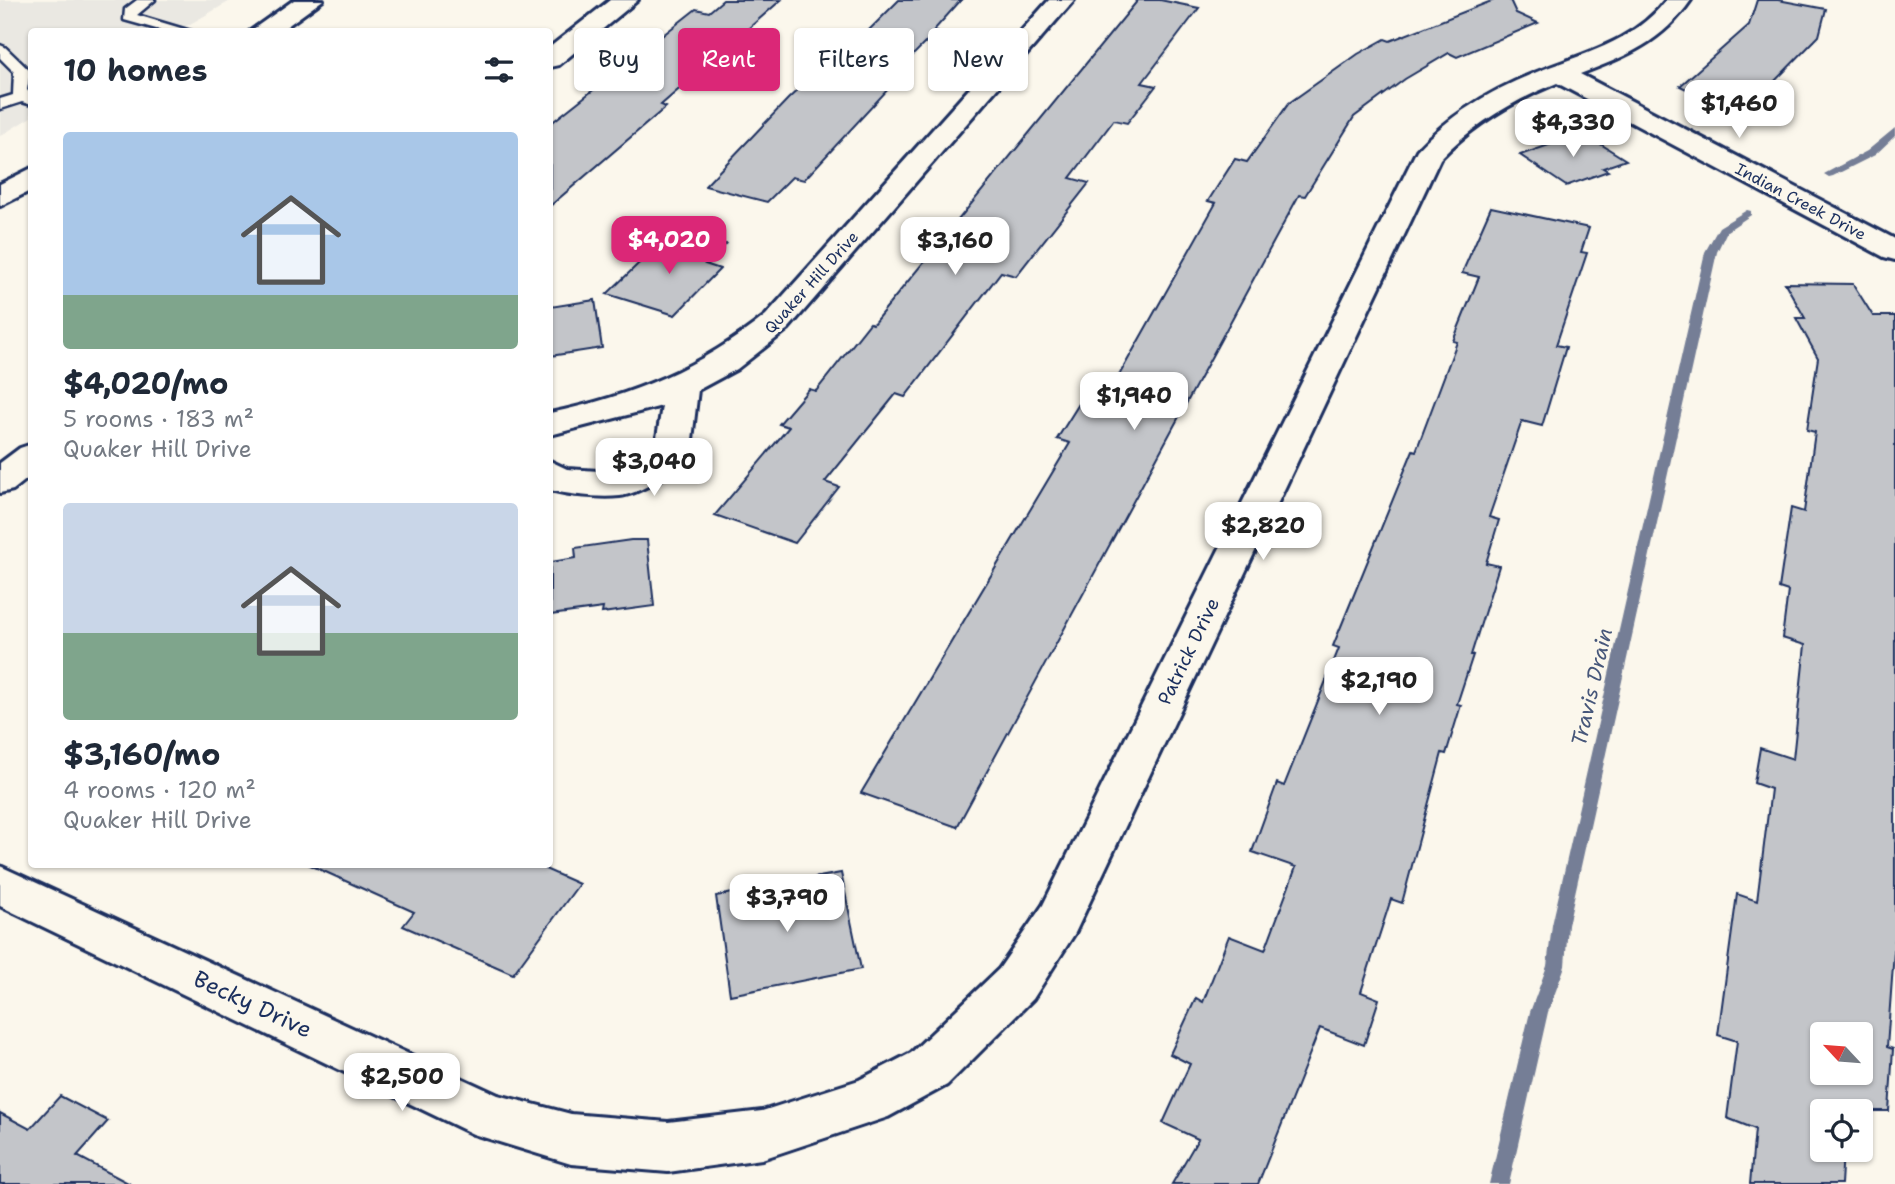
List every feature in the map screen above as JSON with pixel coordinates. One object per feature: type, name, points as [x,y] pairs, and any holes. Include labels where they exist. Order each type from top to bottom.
[{"type":"street","points":[[267,28],[311,0]]},
{"type":"street","points":[[553,57],[626,0]]},
{"type":"street","name":"Quaker Hill Drive","points":[[553,423],[601,415],[682,386],[709,373],[749,347],[777,322],[1062,0]]},
{"type":"street","name":"Patrick Drive","points":[[835,1112],[870,1100],[929,1069],[1016,984],[1059,919],[1427,156],[1449,130],[1473,114],[1559,73],[1628,47],[1669,16],[1679,0]]},
{"type":"street","name":"Indian Creek Drive","points":[[1559,73],[1895,251]]},
{"type":"street","points":[[0,197],[28,180]]},
{"type":"street","points":[[553,476],[558,480],[621,484],[672,456],[682,386]]},
{"type":"street","points":[[0,481],[28,459]]},
{"type":"street","name":"Becky Drive","points":[[0,885],[491,1117],[571,1139],[668,1147],[762,1135],[835,1112]]},
{"type":"lane","points":[[148,0],[132,9],[129,17],[172,28]]},
{"type":"lane","points":[[0,50],[22,71],[19,90],[27,99]]},
{"type":"lane","points":[[0,104],[27,99]]},
{"type":"shaded area","points":[[0,0],[232,0],[183,28],[28,28],[28,119],[0,136]]},
{"type":"building","points":[[723,0],[781,0],[749,28],[678,28],[678,90],[661,105],[666,107],[553,203],[553,122],[592,91],[664,91],[664,34],[696,9],[709,12]]},
{"type":"building","points":[[899,0],[961,0],[936,28],[928,28],[928,40],[914,54],[914,28],[871,28]]},
{"type":"building","points":[[1138,0],[1160,0],[1199,8],[1142,83],[1156,86],[1127,123],[1114,120],[1070,178],[1089,183],[1016,276],[1001,272],[905,397],[896,394],[825,482],[839,487],[795,543],[715,515],[789,427],[779,424],[809,389],[816,391],[870,323],[873,324]]},
{"type":"building","points":[[1494,0],[1510,0],[1516,13],[1538,23],[1457,57],[1449,53],[1405,79],[1354,117],[1305,196],[1299,195],[957,827],[861,793],[1070,443],[1057,439],[1094,380],[1113,386],[1216,203],[1208,201],[1235,159],[1247,162],[1289,103],[1358,54],[1385,39],[1390,41]]},
{"type":"building","points":[[1757,0],[1778,0],[1826,9],[1819,36],[1768,88],[1726,108],[1680,86],[1749,25]]},
{"type":"building","points":[[797,91],[886,91],[804,180],[792,177],[767,202],[705,186]]},
{"type":"building","points":[[1583,133],[1626,160],[1603,168],[1608,171],[1566,186],[1520,155]]},
{"type":"building","points":[[1491,207],[1589,228],[1581,252],[1587,253],[1556,345],[1566,347],[1542,426],[1522,421],[1489,517],[1499,520],[1486,563],[1499,566],[1457,704],[1461,705],[1446,754],[1442,753],[1402,903],[1391,899],[1361,992],[1379,999],[1364,1045],[1320,1028],[1258,1184],[1172,1184],[1198,1139],[1163,1123],[1190,1064],[1170,1054],[1196,998],[1203,1002],[1229,936],[1265,950],[1296,867],[1252,852],[1277,783],[1284,786],[1339,648],[1333,646],[1413,450],[1416,451],[1457,342],[1453,341],[1479,277],[1462,273]]},
{"type":"building","points":[[663,240],[726,244],[705,264],[720,269],[675,315],[607,294]]},
{"type":"building","points":[[1785,283],[1853,284],[1873,316],[1895,316],[1895,938],[1887,1047],[1893,1049],[1889,1111],[1873,1111],[1873,1099],[1810,1099],[1810,1162],[1842,1162],[1841,1184],[1750,1184],[1755,1129],[1727,1118],[1737,1041],[1718,1035],[1737,894],[1757,901],[1771,789],[1754,783],[1760,748],[1793,759],[1805,645],[1782,638],[1788,591],[1779,588],[1791,508],[1804,512],[1815,432],[1807,430],[1818,358],[1796,318],[1805,318]]},
{"type":"building","points":[[595,300],[602,348],[553,356],[553,307]]},
{"type":"building","points":[[647,540],[654,606],[602,613],[603,608],[553,615],[553,562],[576,558],[575,548]]},
{"type":"building","points":[[317,868],[543,868],[579,884],[513,974],[403,926],[414,912]]},
{"type":"building","points":[[841,873],[861,969],[730,995],[716,896]]},
{"type":"building","points":[[60,1096],[108,1121],[77,1156],[130,1184],[0,1184],[0,1113],[30,1129]]},
{"type":"waterway","name":"Travis Drain","points":[[1829,174],[1871,153],[1895,131]]},
{"type":"waterway","name":"Travis Drain","points":[[1499,1184],[1539,1012],[1556,966],[1560,925],[1711,252],[1723,229],[1747,213]]}]
